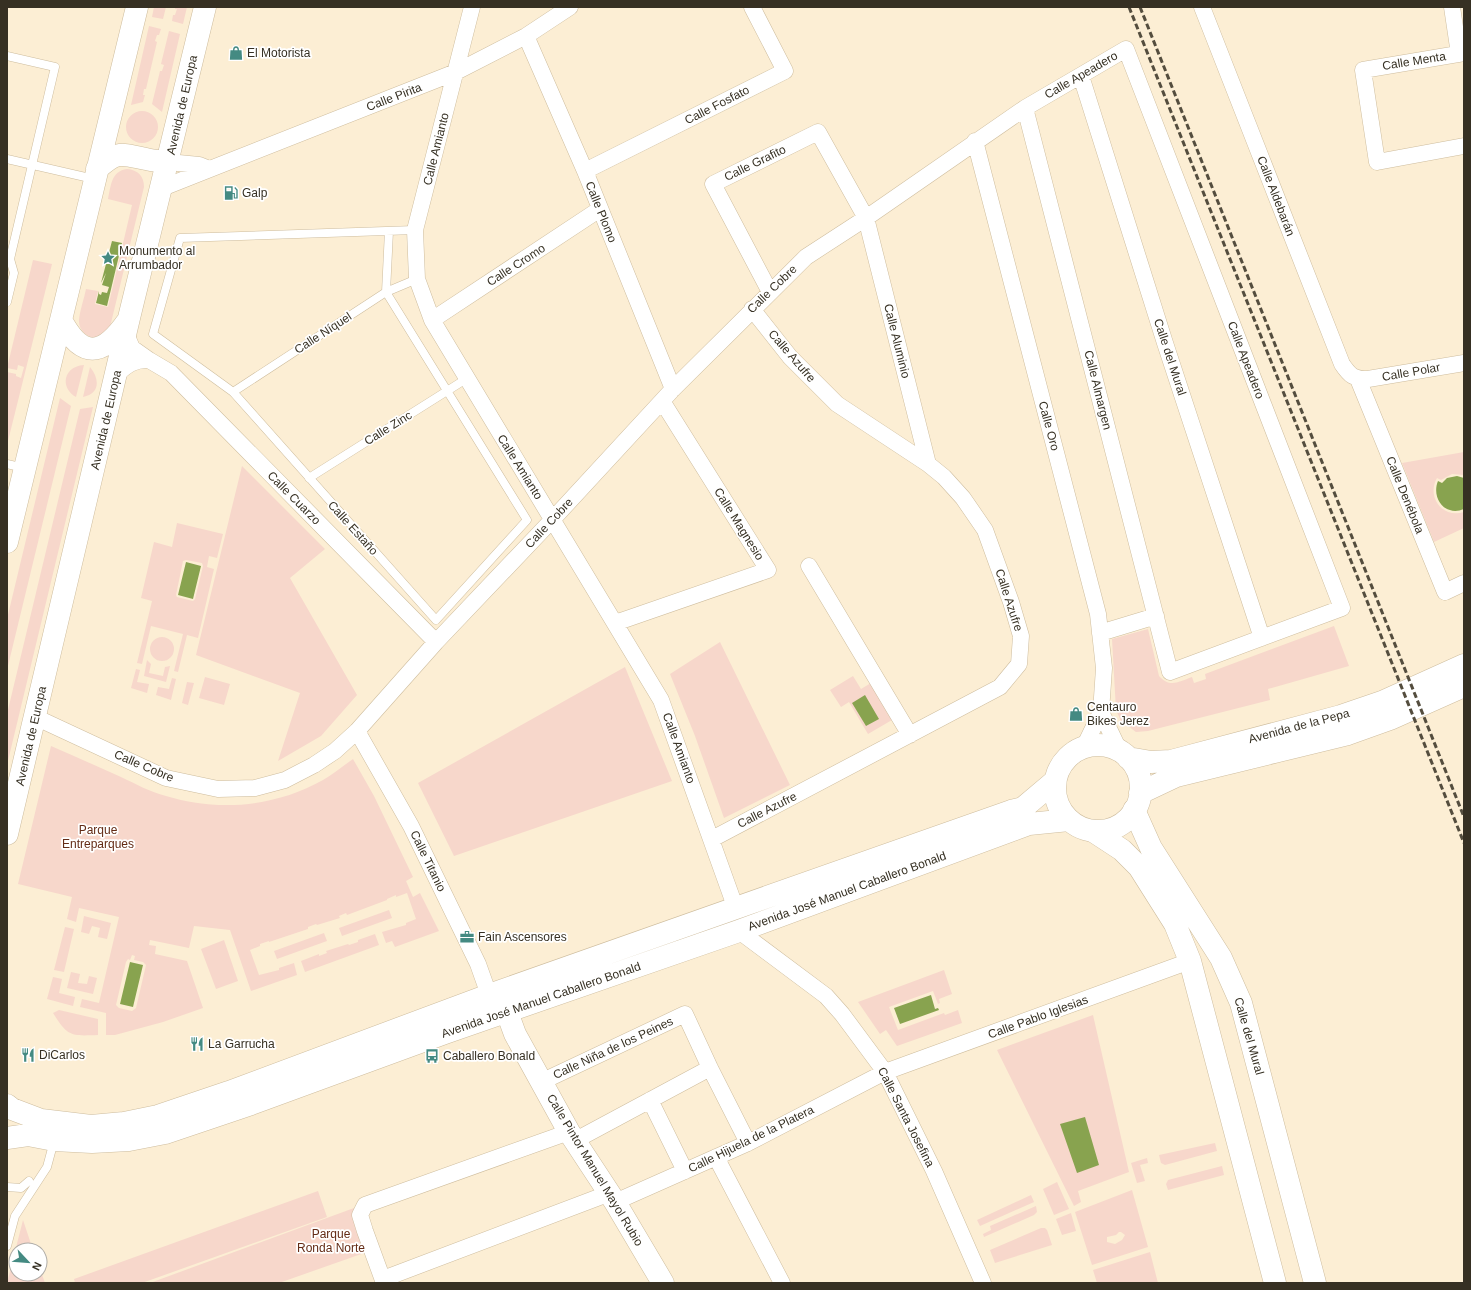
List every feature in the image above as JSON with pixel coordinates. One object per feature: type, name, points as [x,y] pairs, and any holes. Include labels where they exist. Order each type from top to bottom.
[{"type":"main road","points":[[7,542],[16,466],[61,320],[137,7]]},
{"type":"main road","name":"Avenida de Europa","points":[[7,834],[205,7]]},
{"type":"main road","points":[[96,174],[106,162],[114,157],[124,154],[147,159],[155,164],[160,172],[166,169]]},
{"type":"main road","points":[[61,320],[73,338],[79,344],[90,349],[103,346],[110,342],[128,326]]},
{"type":"main road","name":"Avenida de la Pepa","points":[[1124,754],[1151,762],[1171,761],[1341,716],[1382,702],[1464,665]]},
{"type":"main road","name":"Avenida de la Pepa","points":[[1137,802],[1176,776],[1348,734],[1390,719],[1464,686]]},
{"type":"main road","points":[[1093,831],[1105,830],[1117,826],[1127,819],[1137,802],[1140,780],[1136,768],[1124,754],[1108,746],[1096,745],[1084,747],[1074,752],[1065,760],[1055,781],[1055,795],[1060,809],[1069,820],[1080,827],[1093,831],[1122,850],[1139,867],[1175,924],[1190,961],[1275,1283]]},
{"type":"main road","name":"Avenida José Manuel Caballero Bonald","points":[[7,1106],[41,1120],[91,1126],[124,1123],[158,1116],[229,1092],[489,995],[1023,808],[1055,781]]},
{"type":"main road","name":"Calle del Mural","points":[[1137,802],[1151,848],[1221,958],[1241,1003],[1315,1283]]},
{"type":"main road","name":"Avenida José Manuel Caballero Bonald","points":[[7,1138],[28,1136],[73,1142],[111,1142],[165,1133],[739,931],[1029,824],[1069,820]]},
{"type":"main road","name":"Calle Pintor Manuel Mayol Rubio","points":[[507,1012],[515,1034],[572,1136],[612,1197],[663,1283]]},
{"type":"street","name":"Calle Amianto","points":[[472,7],[415,230],[417,279],[432,320],[466,379],[553,519],[661,700],[736,909]]},
{"type":"street","name":"Calle Pirita","points":[[166,169],[204,167],[456,72],[526,36],[570,7]]},
{"type":"street","name":"Calle Fosfato","points":[[585,171],[785,71],[752,7]]},
{"type":"street","name":"Calle Aldebarán","points":[[1202,7],[1342,364],[1348,373],[1358,379]]},
{"type":"street","points":[[1452,7],[1462,54]]},
{"type":"street","name":"Calle Plomo","points":[[526,36],[585,171],[673,389]]},
{"type":"street","name":"Calle Apeadero","points":[[1025,108],[1126,50],[1342,608],[1170,672]]},
{"type":"street","name":"Calle Menta","points":[[1462,54],[1363,70],[1378,162],[1464,146]]},
{"type":"street","name":"Calle del Mural","points":[[1081,76],[1162,336],[1262,638]]},
{"type":"street","name":"Calle Cobre","points":[[35,717],[166,778],[218,789],[255,788],[286,780],[314,765],[335,751],[358,731],[436,642],[553,519],[673,389],[806,257],[866,218],[975,141],[1025,108]]},
{"type":"street","name":"Calle Almargen","points":[[1025,108],[1170,672]]},
{"type":"street","name":"Calle Grafito","points":[[770,292],[713,184],[818,132],[866,218]]},
{"type":"street","name":"Calle Oro","points":[[975,141],[1098,614],[1104,668],[1101,712],[1084,747]]},
{"type":"street","name":"Calle Pirita","points":[[166,169],[204,167]]},
{"type":"street","name":"Calle Cromo","points":[[432,320],[600,209]]},
{"type":"street","name":"Calle Aluminio","points":[[866,218],[928,464]]},
{"type":"street","name":"Calle Azufre","points":[[712,839],[1000,688],[1019,664],[1021,636],[1011,602],[984,530],[963,498],[944,477],[928,464],[836,404],[790,357],[752,309]]},
{"type":"street","name":"Calle Cuarzo","points":[[128,326],[132,348],[171,373],[436,642]]},
{"type":"street","points":[[117,374],[134,362],[149,360]]},
{"type":"street","name":"Calle Polar","points":[[1358,379],[1368,379],[1464,362]]},
{"type":"street","name":"Calle Denébola","points":[[1358,379],[1445,592],[1464,583]]},
{"type":"street","name":"Calle Magnesio","points":[[615,623],[768,570],[662,401]]},
{"type":"street","points":[[809,566],[910,735]]},
{"type":"street","points":[[1100,632],[1156,616]]},
{"type":"street","name":"Calle Oro","points":[[1101,712],[1124,754]]},
{"type":"street","name":"Calle Titanio","points":[[358,731],[411,826],[478,964],[489,995]]},
{"type":"street","name":"Calle Santa Josefina","points":[[739,931],[826,996],[842,1014],[885,1072],[934,1171],[983,1283]]},
{"type":"street","name":"Calle Pablo Iglesias","points":[[885,1072],[1190,961]]},
{"type":"street","name":"Calle Niña de los Peines","points":[[541,1082],[685,1014],[710,1068],[748,1143]]},
{"type":"street","points":[[384,1281],[364,1231],[360,1215],[366,1205],[572,1136],[650,1100],[710,1068]]},
{"type":"street","name":"Calle Hijuela de la Platera","points":[[384,1281],[685,1171],[748,1143],[885,1072]]},
{"type":"street","points":[[650,1100],[685,1171]]},
{"type":"street","points":[[716,1157],[782,1283]]},
{"type":"lane","points":[[7,56],[55,67],[9,259],[14,273],[7,302]]},
{"type":"lane","points":[[7,159],[32,165],[96,174]]},
{"type":"lane","name":"Calle Estaño","points":[[386,292],[527,520],[436,620],[233,392],[153,334],[180,238],[415,230]]},
{"type":"lane","points":[[386,292],[389,231]]},
{"type":"lane","name":"Calle Níquel","points":[[233,392],[386,292],[417,279]]},
{"type":"lane","name":"Calle Zinc","points":[[309,478],[466,379]]},
{"type":"lane","points":[[7,1246],[15,1216],[47,1167],[54,1140]]},
{"type":"lane","points":[[10,1187],[21,1188],[29,1181]]},
{"type":"lane","points":[[10,1187],[24,1203]]},
{"type":"green space","points":[[154,7],[166,7],[163,19],[152,17]]},
{"type":"green space","points":[[175,7],[187,7],[183,24],[172,21],[173,15],[175,15],[177,9],[175,9]]},
{"type":"green space","points":[[149,26],[161,29],[155,41],[157,42],[146,89],[144,89],[143,95],[145,95],[143,102],[131,105]]},
{"type":"green space","points":[[169,31],[180,34],[162,112],[152,104],[160,71],[162,71],[164,65],[161,64]]},
{"type":"green space","points":[[139,111],[145,111],[155,118],[158,127],[157,133],[151,140],[145,143],[139,143],[129,136],[126,130],[126,124],[133,114]]},
{"type":"green space","points":[[127,169],[140,174],[144,187],[110,327],[101,336],[93,338],[83,331],[79,324],[80,312],[86,289],[98,291],[95,304],[108,307],[132,205],[108,199],[111,184],[115,176],[122,170]]},
{"type":"green space","points":[[33,260],[52,264],[7,445],[7,372],[16,374],[16,376],[21,378],[24,367],[18,365],[17,370],[7,368]]},
{"type":"green space","points":[[84,365],[76,397],[67,388],[66,378],[72,369],[77,366]]},
{"type":"green space","points":[[90,367],[96,376],[97,385],[93,393],[83,397]]},
{"type":"green space","points":[[60,398],[71,406],[7,670],[7,619]]},
{"type":"green space","points":[[93,407],[7,765],[7,714],[80,409]]},
{"type":"green space","points":[[1464,452],[1464,475],[1452,474],[1441,480],[1437,478],[1434,485],[1434,492],[1438,505],[1443,509],[1456,513],[1464,512],[1464,528],[1434,542],[1402,463]]},
{"type":"green space","points":[[242,466],[325,549],[290,578],[357,695],[321,736],[278,761],[300,693],[196,655]]},
{"type":"green space","points":[[177,523],[223,534],[217,558],[209,556],[207,567],[214,569],[198,638],[187,635],[178,672],[174,671],[183,634],[151,626],[142,664],[137,663],[152,601],[141,598],[154,542],[172,547]],"holes":[[[186,560],[202,563],[203,566],[195,599],[193,601],[177,597],[176,595],[183,561]]]},
{"type":"green space","points":[[1334,626],[1349,666],[1268,689],[1270,700],[1148,731],[1136,732],[1121,721],[1116,710],[1112,639],[1148,629],[1159,676],[1163,680],[1171,683],[1192,677],[1194,683],[1206,679],[1205,674]]},
{"type":"green space","points":[[162,637],[167,638],[173,644],[173,654],[167,660],[162,661],[157,660],[151,654],[150,649],[151,644],[157,638]]},
{"type":"green space","points":[[720,642],[790,785],[724,818],[695,736],[670,674]]},
{"type":"green space","points":[[147,660],[151,664],[149,673],[163,676],[165,667],[170,666],[166,682],[144,676]]},
{"type":"green space","points":[[625,667],[672,781],[454,856],[418,783]]},
{"type":"green space","points":[[136,669],[140,670],[137,682],[149,684],[147,693],[131,688]]},
{"type":"green space","points":[[853,676],[861,689],[871,683],[892,720],[868,734],[849,702],[841,707],[830,690]]},
{"type":"green space","points":[[205,677],[230,684],[224,705],[199,698]]},
{"type":"green space","points":[[172,678],[176,679],[171,700],[156,695],[158,687],[169,689]]},
{"type":"green space","points":[[187,682],[194,683],[188,705],[182,703]]},
{"type":"green space","name":"Parque Entreparques","points":[[51,746],[143,788],[160,794],[186,801],[226,805],[266,801],[286,796],[323,780],[353,759],[374,796],[413,877],[406,881],[413,897],[420,893],[439,931],[395,947],[392,941],[386,943],[382,932],[406,925],[406,923],[416,919],[407,893],[396,897],[396,895],[387,900],[347,915],[346,913],[339,916],[340,918],[317,925],[316,924],[308,927],[308,929],[260,944],[260,946],[250,950],[259,975],[279,970],[279,968],[294,963],[297,975],[251,991],[230,930],[194,926],[189,948],[150,940],[149,945],[156,946],[155,954],[187,961],[203,1008],[163,1022],[115,1035],[106,1035],[106,1013],[80,1007],[82,999],[99,1003],[119,917],[79,908],[76,922],[67,919],[72,897],[18,884]],"holes":[[[132,955],[135,956],[134,960],[143,962],[146,965],[136,1008],[132,1011],[119,1008],[116,1005],[126,962],[128,959],[130,960]]]},
{"type":"green space","points":[[389,910],[392,918],[342,936],[339,928]]},
{"type":"green space","points":[[84,916],[111,923],[107,939],[98,937],[100,928],[92,926],[89,934],[81,932]]},
{"type":"green space","points":[[65,927],[74,929],[64,972],[54,970]]},
{"type":"green space","points":[[324,933],[327,941],[277,959],[274,951]]},
{"type":"green space","points":[[375,934],[379,945],[305,972],[301,961],[319,954],[319,956],[327,953],[326,951],[358,942],[358,940]]},
{"type":"green space","points":[[224,940],[238,981],[216,989],[201,949]]},
{"type":"green space","points":[[944,970],[952,994],[939,999],[940,1003],[938,1004],[933,991],[889,1007],[898,1030],[944,1013],[945,1015],[958,1010],[962,1023],[897,1046],[886,1030],[880,1034],[858,1002]]},
{"type":"green space","points":[[71,972],[80,974],[78,983],[87,984],[89,976],[97,978],[93,994],[67,988]]},
{"type":"green space","points":[[53,977],[62,979],[59,993],[75,997],[73,1006],[47,999]]},
{"type":"green space","points":[[59,1010],[98,1019],[98,1035],[76,1035],[67,1031],[53,1013]]},
{"type":"green space","points":[[1093,1015],[1129,1172],[1078,1191],[1081,1202],[1074,1206],[997,1050]]},
{"type":"green space","points":[[1215,1143],[1217,1151],[1165,1165],[1161,1163],[1159,1155]]},
{"type":"green space","points":[[1147,1158],[1148,1163],[1140,1165],[1145,1181],[1137,1183],[1131,1163]]},
{"type":"green space","points":[[1222,1166],[1224,1175],[1168,1190],[1166,1184],[1168,1180]]},
{"type":"green space","points":[[1057,1182],[1069,1209],[1054,1215],[1043,1189]]},
{"type":"green space","points":[[1132,1190],[1148,1247],[1092,1265],[1075,1212]],"holes":[[[1121,1232],[1125,1235],[1122,1240],[1115,1244],[1107,1242],[1107,1237]]]},
{"type":"green space","points":[[318,1191],[327,1217],[142,1283],[75,1283],[74,1279]]},
{"type":"green space","points":[[1031,1195],[1034,1202],[980,1226],[977,1220]]},
{"type":"green space","points":[[1036,1206],[1037,1212],[1034,1215],[984,1237],[983,1234],[991,1230],[990,1226]]},
{"type":"green space","name":"Parque Ronda Norte","points":[[354,1208],[367,1252],[279,1283],[150,1283]]},
{"type":"green space","points":[[1071,1213],[1076,1231],[1062,1235],[1056,1219]]},
{"type":"green space","points":[[23,1220],[30,1242],[17,1242]]},
{"type":"green space","points":[[1041,1228],[1045,1228],[1047,1230],[1052,1245],[995,1263],[990,1250]]},
{"type":"green space","points":[[1150,1252],[1158,1283],[1097,1283],[1093,1270]]},
{"type":"green space","points":[[8,1279],[8,1282],[45,1283],[7,1283]]},
{"type":"shaded area","points":[[112,241],[122,243],[107,306],[96,303],[99,291],[99,294],[101,295],[102,292],[107,293],[109,287],[102,285],[106,273],[101,283]]},
{"type":"shaded area","points":[[1457,476],[1464,478],[1464,509],[1457,511],[1446,508],[1441,504],[1436,494],[1436,487],[1438,481],[1442,483],[1447,478]]},
{"type":"shaded area","points":[[186,562],[201,566],[193,599],[178,595]]},
{"type":"shaded area","points":[[865,695],[879,719],[866,726],[852,703]]},
{"type":"shaded area","points":[[130,962],[143,965],[133,1007],[120,1004]]},
{"type":"shaded area","points":[[931,995],[935,1009],[938,1008],[939,1010],[900,1024],[894,1008]]},
{"type":"shaded area","points":[[1085,1117],[1099,1165],[1077,1173],[1060,1124]]},
{"type":"railway","points":[[1129,7],[1464,843]]},
{"type":"railway","points":[[1140,7],[1464,817]]},
{"type":"place","name":"El Motorista","points":[[236,53]]},
{"type":"place","name":"Galp","points":[[231,193]]},
{"type":"place","name":"Monumento al Arrumbador","points":[[108,258]]},
{"type":"place","name":"Centauro Bikes Jerez","points":[[1076,714]]},
{"type":"place","name":"Fain Ascensores","points":[[467,937]]},
{"type":"place","name":"La Garrucha","points":[[197,1044]]},
{"type":"place","name":"DiCarlos","points":[[28,1055]]},
{"type":"place","name":"Caballero Bonald","points":[[432,1056]]}]
